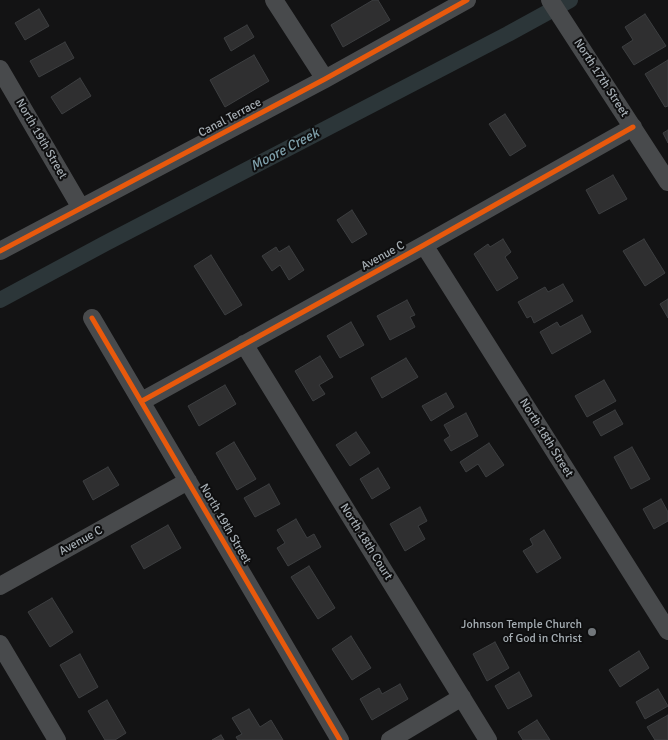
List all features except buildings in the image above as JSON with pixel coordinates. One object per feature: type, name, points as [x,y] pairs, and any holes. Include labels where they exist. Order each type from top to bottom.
[{"type":"street","points":[[274,0],[325,79]]},
{"type":"street","name":"Canal Terrace","points":[[0,251],[325,79],[467,0]]},
{"type":"street","name":"North 17th Street","points":[[550,0],[668,182]]},
{"type":"street","name":"North 19th Street","points":[[0,69],[82,208]]},
{"type":"street","name":"Avenue C","points":[[142,401],[633,127]]},
{"type":"street","name":"North 18th Street","points":[[424,245],[668,631]]},
{"type":"street","name":"North 19th Street","points":[[92,318],[340,740]]},
{"type":"street","name":"North 18th Court","points":[[244,344],[488,740]]},
{"type":"street","name":"Avenue C","points":[[0,586],[188,481]]},
{"type":"street","points":[[0,644],[57,740]]},
{"type":"street","points":[[390,740],[462,698]]},
{"type":"waterway","name":"Moore Creek","points":[[0,300],[570,0]]},
{"type":"cycle path","points":[[0,251],[325,79],[467,0]]},
{"type":"cycle path","points":[[142,401],[633,127]]},
{"type":"cycle path","points":[[92,318],[340,740]]},
{"type":"place","name":"Johnson Temple Church of God in Christ","points":[[592,632]]}]
